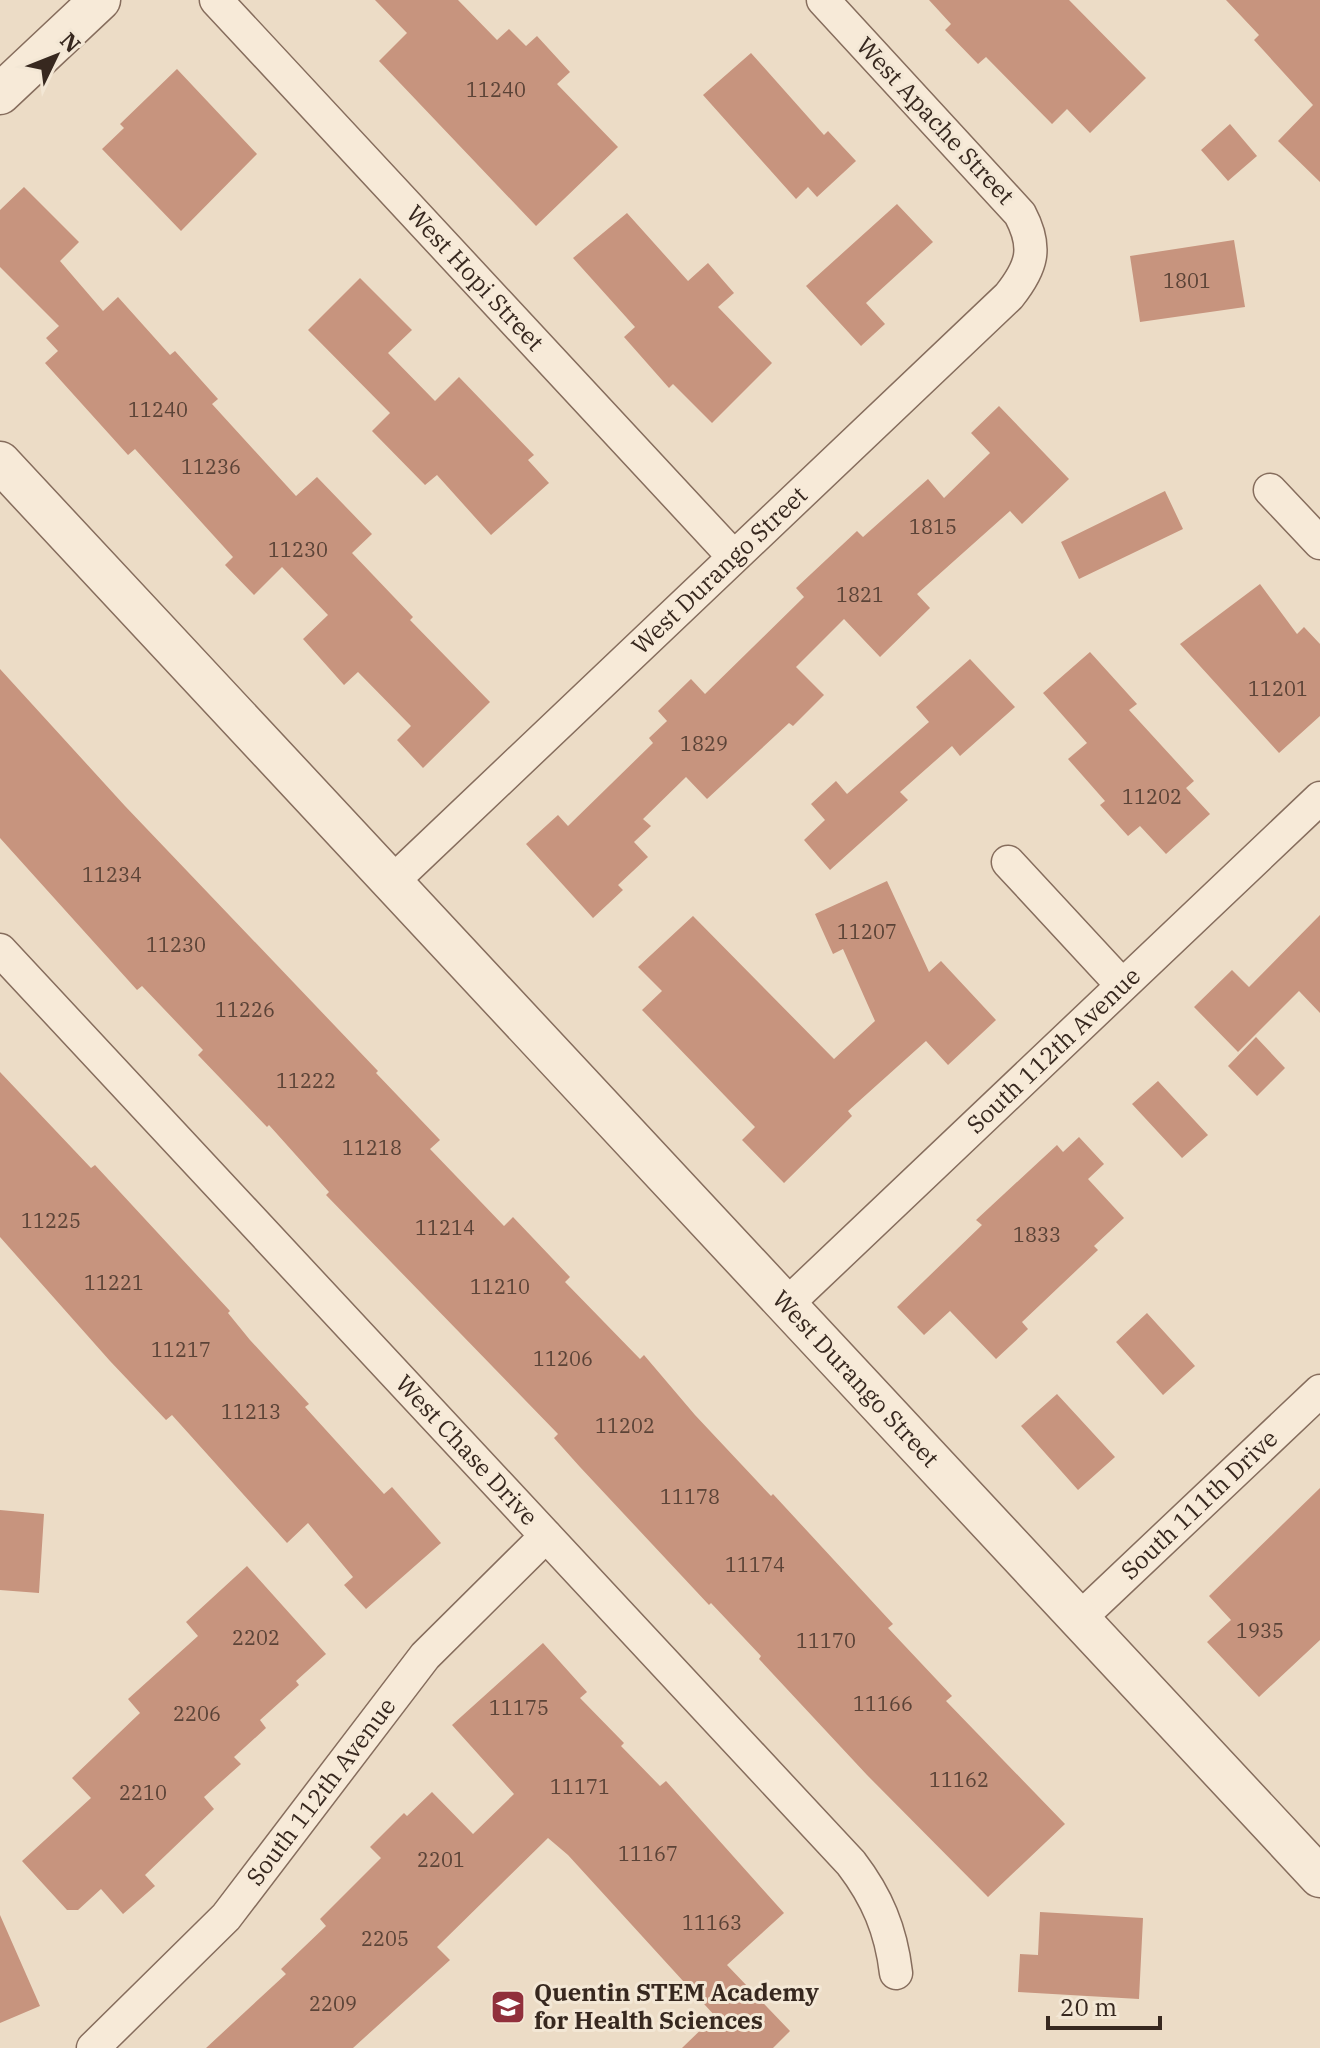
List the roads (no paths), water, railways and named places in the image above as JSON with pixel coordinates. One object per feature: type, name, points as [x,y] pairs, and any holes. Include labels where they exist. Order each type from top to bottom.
[{"type":"street","points":[[0,94],[100,0]]},
{"type":"street","name":"West Hopi Street","points":[[216,0],[733,556]]},
{"type":"street","name":"West Apache Street","points":[[823,0],[1006,197],[1029,232],[1033,249]]},
{"type":"street","name":"West Durango Street","points":[[392,882],[1009,296],[1030,266],[1033,249]]},
{"type":"street","name":"West Durango Street","points":[[10,472],[1320,1877]]},
{"type":"street","points":[[1270,490],[1320,543]]},
{"type":"street","name":"South 112th Avenue","points":[[787,1304],[1320,798]]},
{"type":"street","points":[[1008,862],[1122,985]]},
{"type":"street","name":"West Chase Drive","points":[[0,950],[851,1863],[870,1888],[884,1917],[896,1973]]},
{"type":"street","name":"South 111th Drive","points":[[1079,1619],[1320,1391]]},
{"type":"street","name":"South 112th Avenue","points":[[93,2048],[226,1917],[425,1656],[546,1536]]},
{"type":"place","name":"Quentin STEM Academy for Health Sciences","points":[[508,2007]]}]
